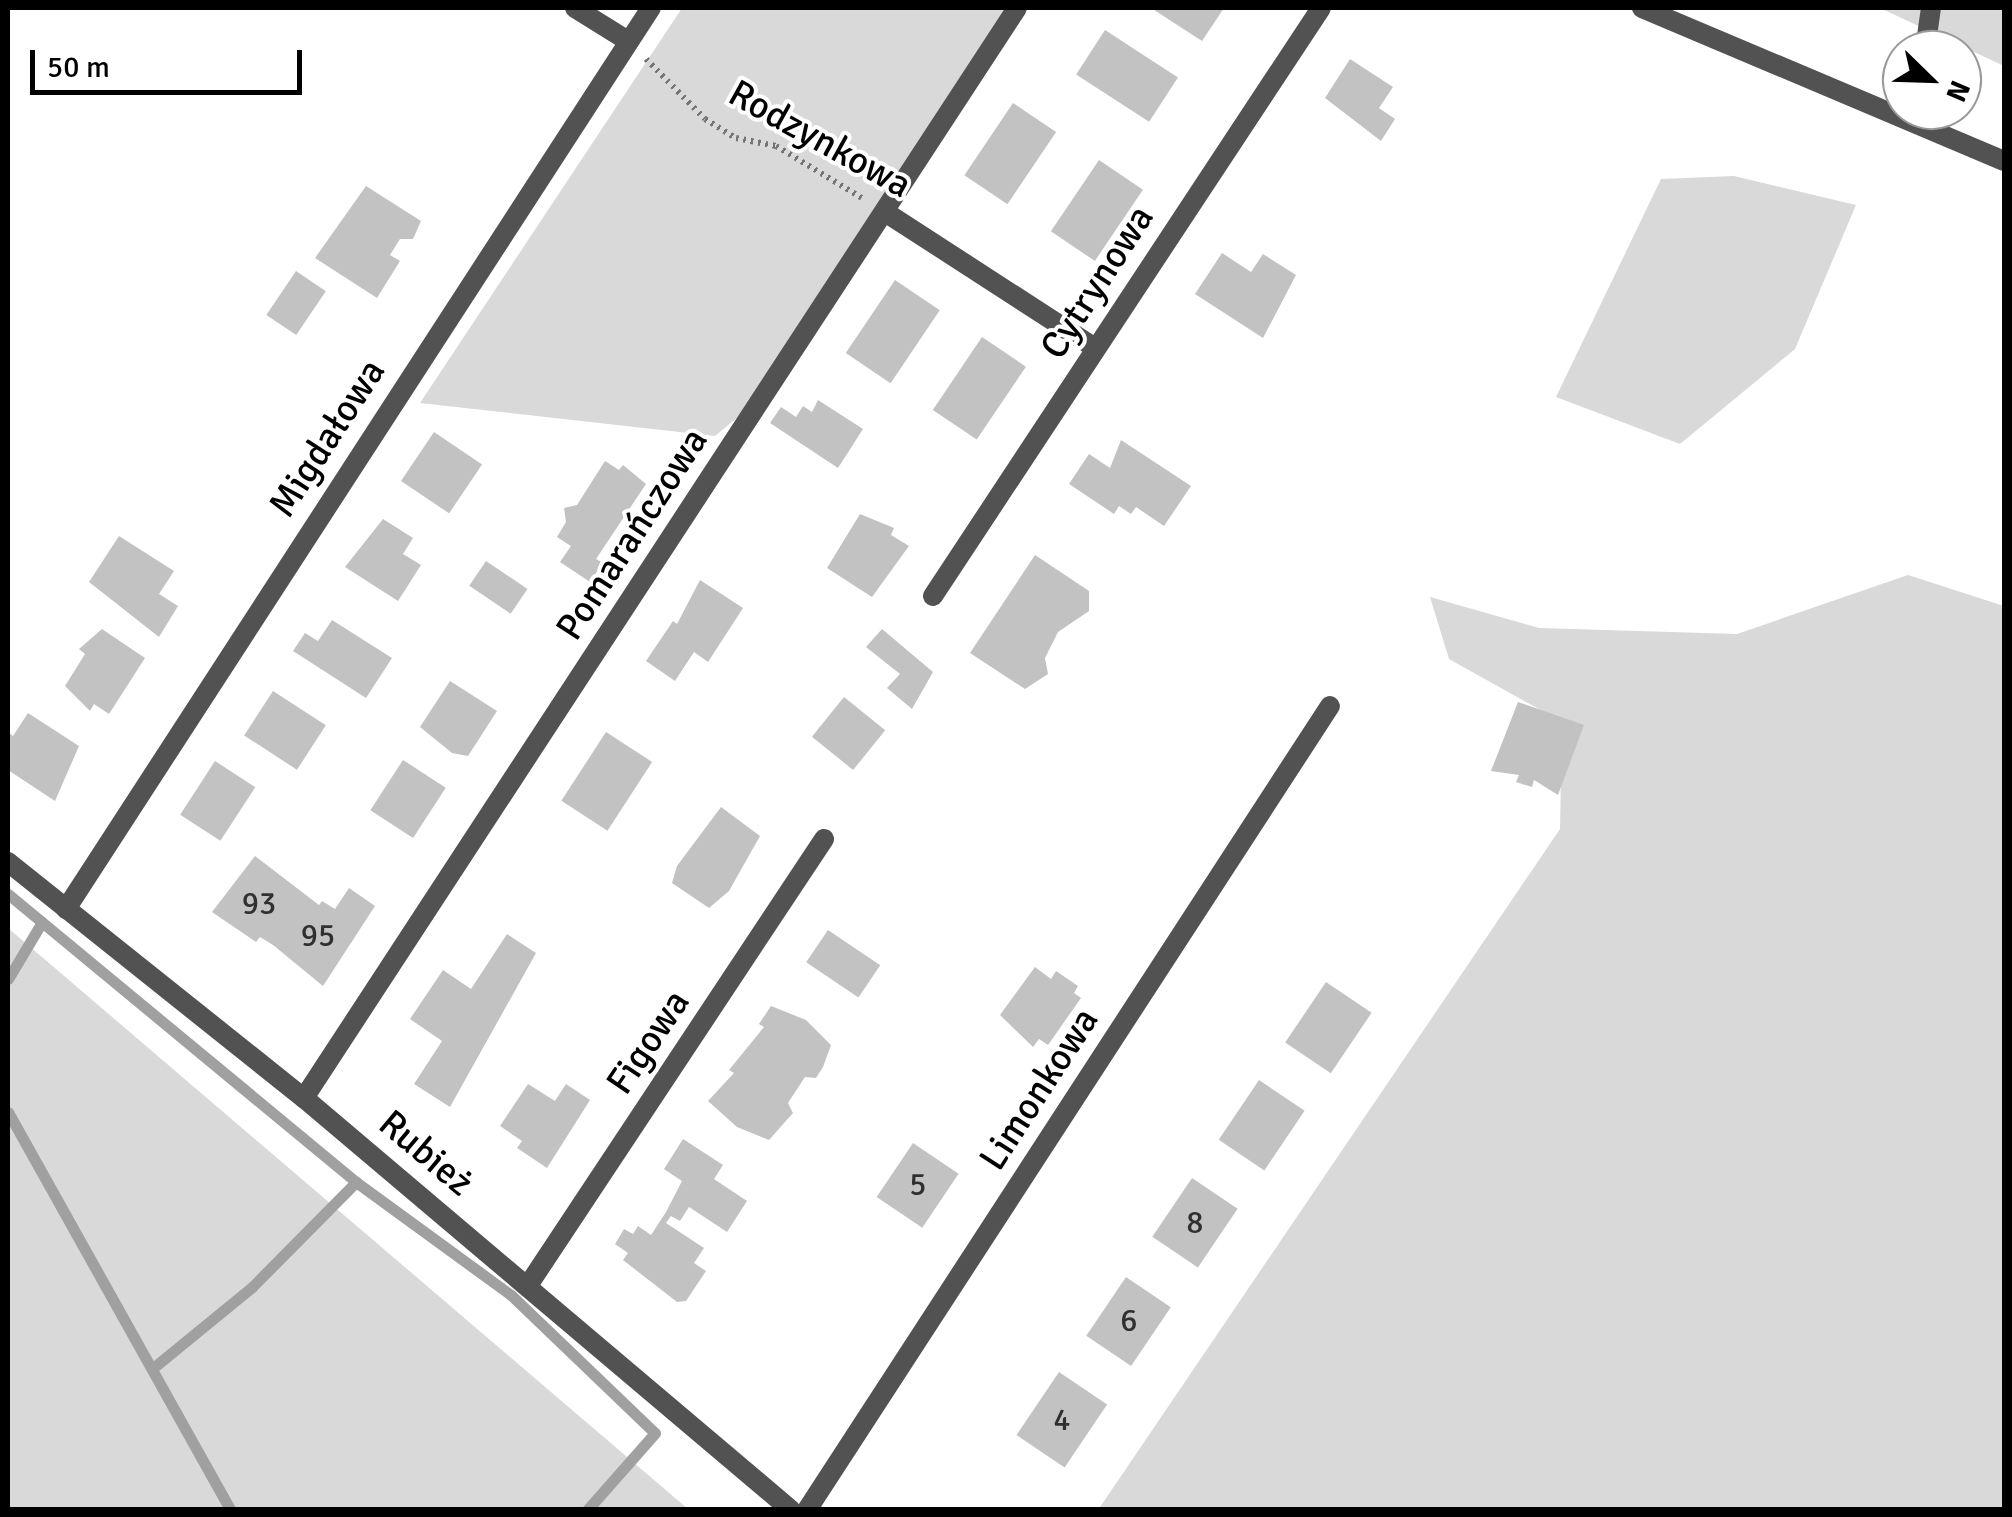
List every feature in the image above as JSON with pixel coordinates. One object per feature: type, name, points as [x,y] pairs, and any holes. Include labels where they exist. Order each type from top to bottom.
[{"type":"street","points":[[575,8],[628,42]]},
{"type":"street","name":"Migdałowa","points":[[66,910],[651,8]]},
{"type":"street","name":"Pomarańczowa","points":[[304,1098],[1017,8]]},
{"type":"street","name":"Cytrynowa","points":[[933,596],[1321,8]]},
{"type":"street","points":[[1642,8],[1882,103]]},
{"type":"street","points":[[1942,130],[2004,161]]},
{"type":"street","name":"Rodzynkowa","points":[[884,212],[1095,348]]},
{"type":"street","name":"Limonkowa","points":[[807,1510],[1330,706]]},
{"type":"street","name":"Figowa","points":[[529,1284],[824,839]]},
{"type":"street","name":"Rubież","points":[[8,862],[529,1284],[791,1510]]},
{"type":"path","name":"Rodzynkowa","points":[[628,42],[705,120],[736,138],[776,146],[884,212]]},
{"type":"shaded area","points":[[682,8],[1011,8],[760,399],[715,436],[420,403]]},
{"type":"shaded area","points":[[1880,8],[2004,8],[2004,66],[1982,56],[1982,30],[1927,30]]},
{"type":"shaded area","points":[[1734,176],[1856,205],[1795,349],[1680,444],[1556,397],[1661,179]]},
{"type":"shaded area","points":[[1908,575],[2004,606],[2004,1509],[1098,1510],[1560,829],[1562,722],[1449,659],[1430,597],[1539,628],[1737,634]]},
{"type":"shaded area","points":[[8,928],[688,1509],[8,1509]]},
{"type":"building","points":[[1151,8],[1224,8],[1202,41]]},
{"type":"building","points":[[1105,30],[1178,77],[1149,122],[1076,74]]},
{"type":"building","points":[[1350,59],[1393,87],[1379,108],[1395,119],[1381,141],[1325,98]]},
{"type":"building","points":[[1013,103],[1056,132],[1007,204],[964,175]]},
{"type":"building","points":[[1099,160],[1143,190],[1095,261],[1051,231]]},
{"type":"building","points":[[366,186],[421,221],[413,239],[400,239],[390,255],[400,261],[377,298],[315,258]]},
{"type":"building","points":[[1222,253],[1251,272],[1263,254],[1296,275],[1263,338],[1195,294]]},
{"type":"building","points":[[296,271],[326,291],[296,335],[266,315]]},
{"type":"building","points":[[895,280],[940,310],[891,383],[846,353]]},
{"type":"building","points":[[982,337],[1026,367],[977,440],[933,410]]},
{"type":"building","points":[[818,400],[863,429],[838,468],[770,423],[781,407],[796,417],[803,406],[812,412]]},
{"type":"building","points":[[434,432],[482,464],[449,513],[401,481]]},
{"type":"building","points":[[1121,440],[1191,486],[1164,526],[1136,507],[1131,514],[1119,506],[1114,514],[1069,484],[1089,454],[1110,468]]},
{"type":"building","points":[[605,461],[619,470],[623,465],[646,484],[596,559],[603,563],[590,582],[560,562],[571,546],[557,537],[566,522],[564,508],[577,505]]},
{"type":"building","points":[[860,514],[894,528],[891,535],[909,546],[872,597],[827,568]]},
{"type":"building","points":[[383,519],[413,538],[403,554],[421,565],[398,601],[345,567]]},
{"type":"building","points":[[119,536],[174,571],[159,594],[178,606],[159,637],[89,582]]},
{"type":"building","points":[[1035,555],[1089,591],[1089,611],[1058,632],[1045,658],[1048,674],[1025,689],[970,653]]},
{"type":"building","points":[[486,561],[527,589],[511,614],[469,586]]},
{"type":"building","points":[[700,580],[743,608],[708,662],[694,652],[675,681],[646,661],[673,621],[677,624]]},
{"type":"building","points":[[332,620],[392,658],[366,698],[293,651],[305,633],[318,641]]},
{"type":"building","points":[[102,629],[145,658],[109,714],[94,704],[90,711],[65,686],[85,654],[79,649]]},
{"type":"building","points":[[882,629],[933,672],[912,709],[887,688],[900,674],[866,647]]},
{"type":"building","points":[[450,681],[497,711],[468,756],[452,753],[420,727]]},
{"type":"building","points":[[273,691],[326,725],[297,770],[244,735]]},
{"type":"building","points":[[844,697],[885,730],[853,770],[812,737]]},
{"type":"building","points":[[1518,702],[1584,725],[1558,795],[1534,780],[1532,787],[1516,782],[1519,775],[1491,771]]},
{"type":"building","points":[[28,713],[79,746],[55,801],[8,770],[8,732],[13,736]]},
{"type":"building","points":[[606,732],[652,762],[607,831],[561,801]]},
{"type":"building","points":[[403,760],[446,788],[413,838],[370,810]]},
{"type":"building","points":[[215,761],[255,787],[220,841],[180,815]]},
{"type":"building","points":[[721,807],[760,836],[729,891],[709,908],[672,883],[677,866]]},
{"type":"building","points":[[255,856],[319,905],[322,901],[335,909],[349,888],[375,906],[323,986],[273,945],[260,937],[256,942],[212,912]]},
{"type":"building","points":[[828,930],[880,965],[858,998],[806,962]]},
{"type":"building","points":[[507,934],[536,953],[450,1107],[414,1084],[442,1041],[410,1019],[443,970],[471,989]]},
{"type":"building","points":[[1035,967],[1051,979],[1056,971],[1078,986],[1074,993],[1081,998],[1048,1045],[1039,1039],[1033,1047],[1000,1015]]},
{"type":"building","points":[[1326,982],[1372,1013],[1331,1073],[1285,1043]]},
{"type":"building","points":[[771,1006],[806,1020],[831,1045],[816,1078],[805,1077],[788,1103],[793,1113],[769,1140],[737,1127],[708,1101],[734,1073],[729,1070],[764,1027],[759,1024]]},
{"type":"building","points":[[1259,1080],[1305,1111],[1264,1170],[1219,1140]]},
{"type":"building","points":[[528,1084],[555,1101],[566,1084],[590,1100],[547,1168],[517,1148],[522,1141],[500,1126]]},
{"type":"building","points":[[683,1139],[723,1165],[714,1179],[747,1201],[727,1232],[689,1207],[680,1221],[671,1216],[666,1223],[704,1248],[694,1263],[706,1271],[686,1301],[677,1302],[623,1260],[628,1253],[615,1244],[624,1229],[633,1234],[638,1226],[651,1235],[666,1212],[682,1181],[664,1169]]},
{"type":"building","points":[[913,1143],[959,1174],[922,1228],[877,1197]]},
{"type":"building","points":[[1192,1178],[1238,1209],[1198,1268],[1152,1237]]},
{"type":"building","points":[[1126,1277],[1171,1307],[1131,1366],[1086,1336]]},
{"type":"building","points":[[1059,1372],[1107,1404],[1065,1467],[1017,1435]]},
{"type":"waterway","points":[[8,894],[356,1182],[511,1295],[655,1433],[587,1510]]},
{"type":"waterway","points":[[8,979],[42,922]]},
{"type":"waterway","points":[[8,1112],[230,1510]]},
{"type":"waterway","points":[[153,1368],[252,1287],[356,1182]]}]
